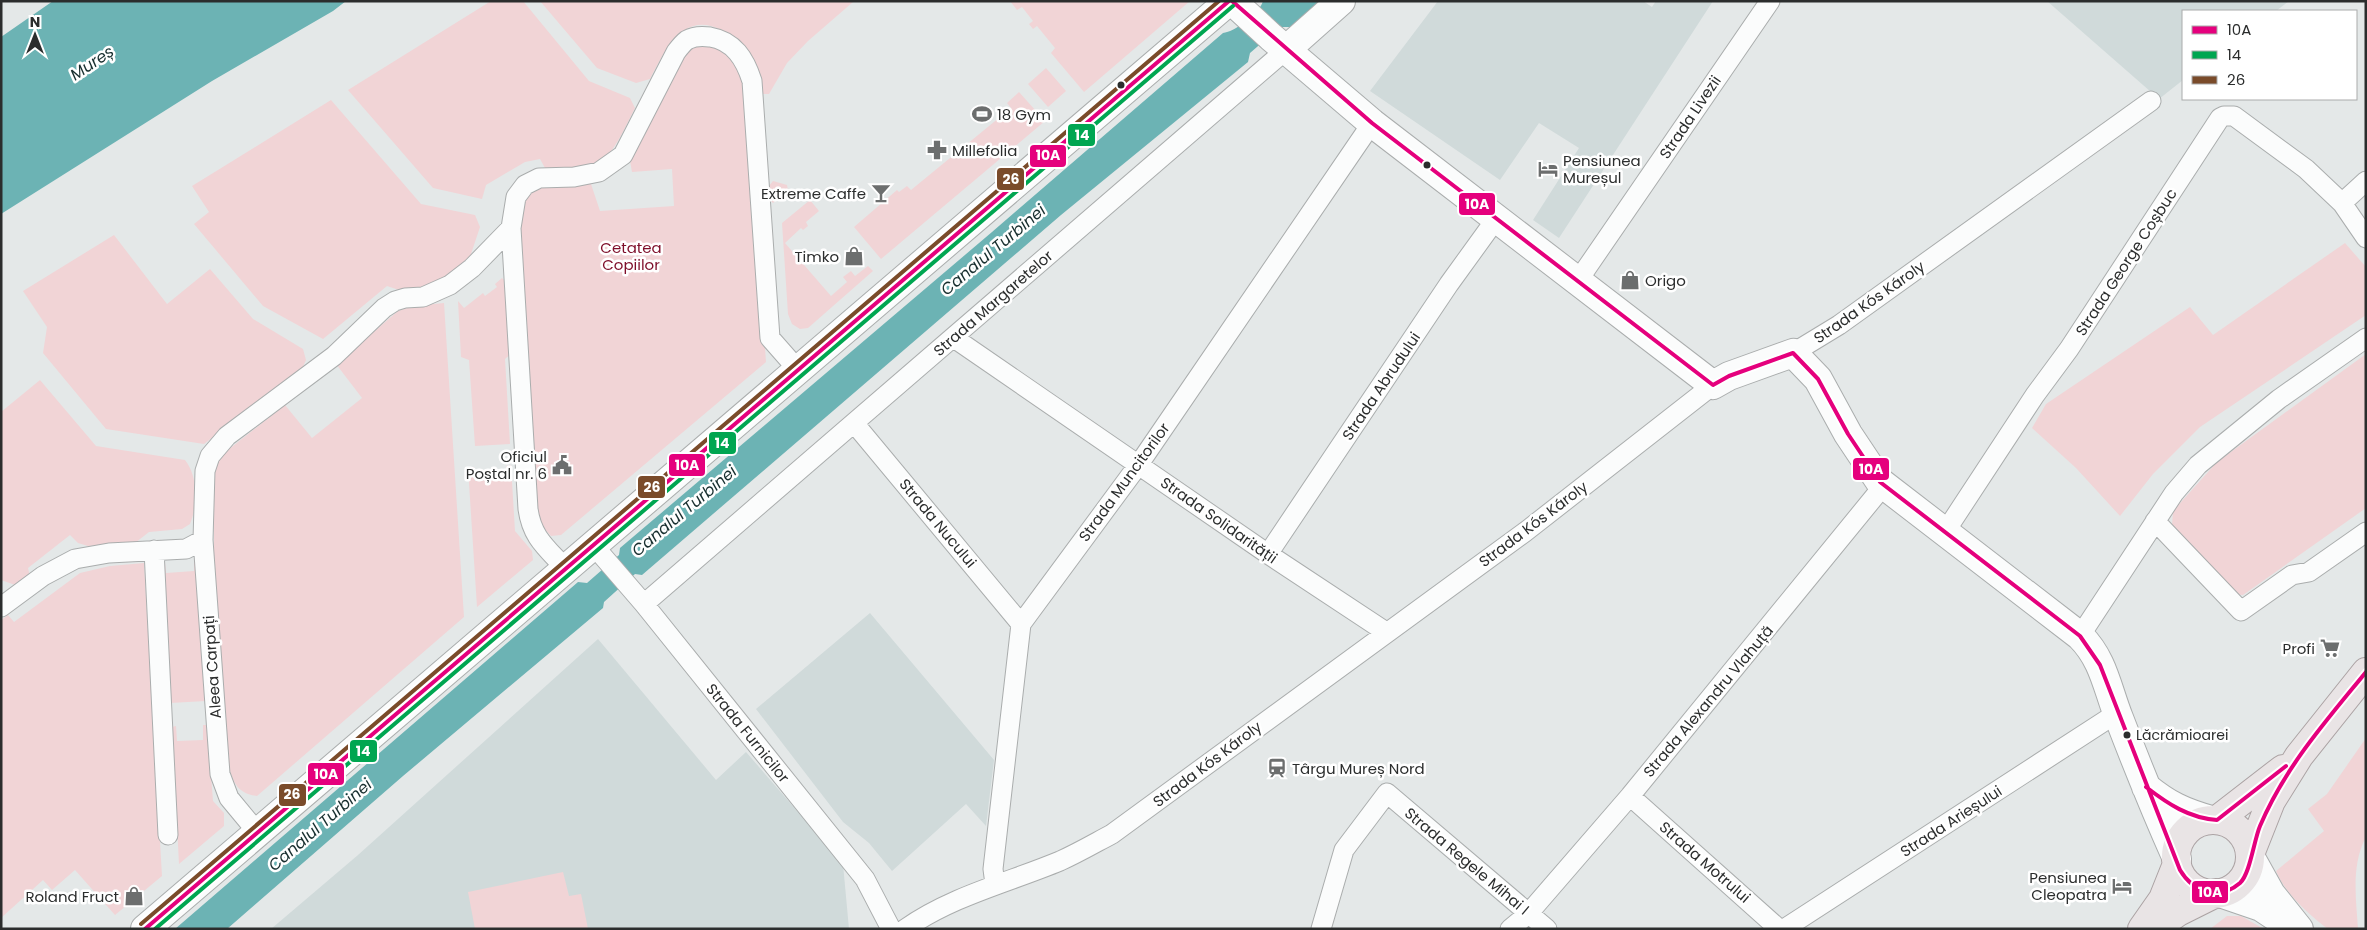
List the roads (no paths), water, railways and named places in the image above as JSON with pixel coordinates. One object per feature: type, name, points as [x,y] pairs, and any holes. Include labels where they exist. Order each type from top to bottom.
[{"type":"main road","points":[[2177,862],[2183,879],[2194,889],[2208,893],[2218,893],[2228,891],[2242,881],[2247,874],[2251,856],[2271,801],[2299,756],[2366,672]]},
{"type":"main road","points":[[2142,929],[2163,899],[2177,862],[2180,840],[2185,832],[2192,826],[2214,820],[2299,756]]},
{"type":"main road","points":[[2214,820],[2236,828],[2248,844],[2251,856]]},
{"type":"main road","points":[[2154,929],[2178,912],[2218,893]]},
{"type":"street","name":"Strada Margaretelor","points":[[644,604],[954,338],[1279,43],[1341,1]]},
{"type":"street","name":"Strada Livezii","points":[[1578,282],[1770,1]]},
{"type":"street","points":[[145,929],[566,569],[598,550],[799,371],[1235,4],[1372,123],[1713,385]]},
{"type":"street","points":[[566,569],[538,538],[530,526],[525,475],[511,228],[516,197],[525,185],[539,178],[574,177],[599,172],[623,155],[676,52],[687,40],[701,36],[720,39],[734,48],[748,66],[752,81],[770,338],[799,371]]},
{"type":"street","name":"Strada Kós Károly","points":[[905,929],[930,912],[995,884],[1060,861],[1112,834],[1525,532],[1713,385],[1729,376],[1793,353],[1839,325],[2151,101]]},
{"type":"street","name":"Strada George Coșbuc","points":[[1945,532],[2035,394],[2069,349],[2220,118],[2234,116],[2306,170],[2342,203],[2366,238]]},
{"type":"street","name":"Strada Muncitorilor","points":[[995,884],[993,869],[1021,624],[1139,464],[1372,123]]},
{"type":"street","points":[[2342,203],[2366,181]]},
{"type":"street","name":"Strada Abrudului","points":[[1268,554],[1449,284],[1496,219]]},
{"type":"street","name":"Aleea Carpați","points":[[258,833],[229,798],[220,774],[203,540],[205,471],[210,456],[227,436],[334,356],[394,301],[436,293],[460,278],[511,228]]},
{"type":"street","name":"Strada Solidarității","points":[[954,338],[1268,554],[1386,632]]},
{"type":"street","points":[[2080,636],[2174,493],[2198,465],[2222,443],[2322,367],[2366,338]]},
{"type":"street","points":[[1793,353],[1818,379],[1848,434],[1884,485],[2080,636],[2092,648],[2106,676],[2117,713],[2177,862]]},
{"type":"street","name":"Strada Nucului","points":[[854,423],[1021,624]]},
{"type":"street","name":"Strada Alexandru Vlahuță","points":[[1510,929],[1528,914],[1630,796],[1780,615],[1884,485]]},
{"type":"street","points":[[2155,521],[2241,611],[2292,574],[2309,572],[2366,532]]},
{"type":"street","points":[[1,607],[42,576],[75,559],[109,553],[186,548],[203,540]]},
{"type":"street","points":[[154,550],[168,835]]},
{"type":"street","name":"Strada Furnicilor","points":[[598,550],[644,604],[865,879],[892,929]]},
{"type":"street","name":"Strada Arieșului","points":[[1784,929],[2117,713]]},
{"type":"street","points":[[2146,787],[2166,804],[2186,813],[2214,820]]},
{"type":"street","name":"Strada Regele Mihai I","points":[[1321,929],[1344,850],[1387,793],[1547,929]]},
{"type":"street","name":"Strada Motrului","points":[[1630,796],[1779,929]]},
{"type":"street","points":[[2251,856],[2271,894],[2299,929]]},
{"type":"street","points":[[2218,893],[2261,907],[2293,929]]},
{"type":"water","name":"Mureș","points":[[53,1],[346,1],[333,11],[212,81],[1,214],[1,37]]},
{"type":"water","name":"Canalul Turbinei","points":[[1263,1],[1320,1],[1290,27],[1280,27],[1250,53],[1248,62],[1061,215],[642,575],[635,574],[604,602],[603,608],[403,776],[227,929],[175,929],[578,582],[587,583],[619,555],[620,548],[1223,33],[1234,29],[1246,21],[1257,11]]},
{"type":"place","name":"18 Gym","points":[[982,114]]},
{"type":"place","name":"Millefolia","points":[[937,150]]},
{"type":"place","name":"Pensiunea Mureșul","points":[[1548,169]]},
{"type":"place","name":"Extreme Caffe","points":[[881,193]]},
{"type":"place","name":"Timko","points":[[854,256]]},
{"type":"place","name":"Origo","points":[[1630,280]]},
{"type":"place","name":"Oficiul Poștal nr. 6","points":[[562,465]]},
{"type":"place","name":"Profi","points":[[2330,648]]},
{"type":"place","name":"Lăcrămioarei","points":[[2127,735]]},
{"type":"place","name":"Târgu Mureș Nord","points":[[1277,768]]},
{"type":"place","name":"Pensiunea Cleopatra","points":[[2122,886]]},
{"type":"place","name":"Roland Fruct","points":[[134,896]]},
{"type":"park label","name":"Cetatea Copiilor","points":[[631,256]]}]
